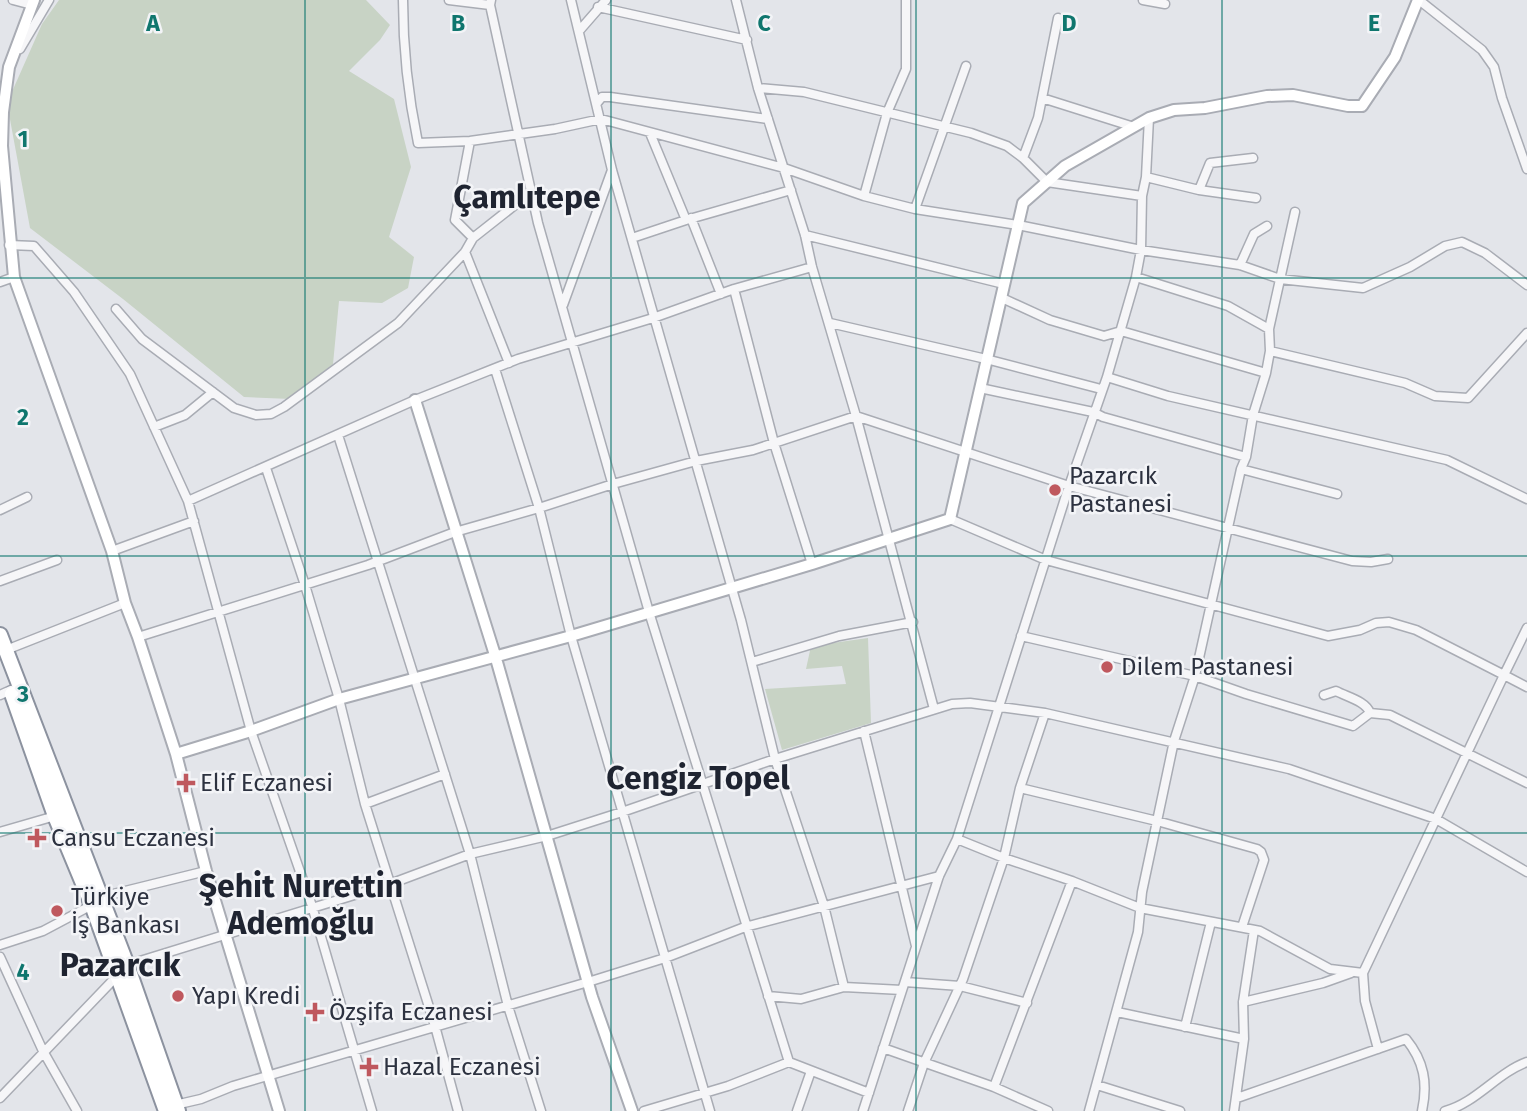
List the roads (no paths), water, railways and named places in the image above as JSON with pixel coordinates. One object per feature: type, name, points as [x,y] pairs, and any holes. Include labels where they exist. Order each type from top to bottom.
[{"type":"highway","points":[[0,635],[6,693],[55,816],[127,965],[173,1109]]},
{"type":"highway","points":[[3,655],[96,901],[116,977],[173,1109]]},
{"type":"street","points":[[13,0],[33,2],[9,68],[3,112],[1,146],[14,277],[112,551],[125,603],[176,754],[206,871],[279,1111]]},
{"type":"street","points":[[9,68],[48,0]]},
{"type":"street","points":[[403,0],[407,92],[418,143],[470,141],[601,119],[784,168],[864,196],[915,209],[1240,265],[1280,279],[1363,288],[1410,267],[1445,246],[1461,243],[1485,253],[1527,285]]},
{"type":"street","points":[[449,0],[490,2],[520,134],[530,193],[572,342],[649,612],[789,1062]]},
{"type":"street","points":[[572,0],[612,170],[732,587],[775,759],[824,905],[844,987]]},
{"type":"street","points":[[579,31],[606,0]]},
{"type":"street","points":[[736,0],[758,88],[805,235],[890,537],[934,709]]},
{"type":"street","points":[[864,196],[887,113],[906,69],[906,0]]},
{"type":"street","points":[[1143,0],[1165,4]]},
{"type":"street","points":[[950,519],[1023,203],[1065,166],[1149,118],[1174,110],[1205,108],[1267,96],[1293,95],[1348,106],[1362,106],[1395,57],[1418,0],[1482,50],[1494,67],[1527,169]]},
{"type":"street","points":[[598,6],[747,40]]},
{"type":"street","points":[[1023,158],[1038,118],[1058,18]]},
{"type":"street","points":[[915,209],[966,66]]},
{"type":"street","points":[[758,88],[804,92],[971,133],[1007,146],[1047,182],[1142,196]]},
{"type":"street","points":[[597,103],[602,97],[610,97],[768,119]]},
{"type":"street","points":[[1042,98],[1134,127]]},
{"type":"street","points":[[863,1111],[939,876],[957,839],[1121,331],[1141,250],[1142,196],[1146,177],[1149,118]]},
{"type":"street","points":[[650,134],[721,294]]},
{"type":"street","points":[[470,141],[456,220],[473,238]]},
{"type":"street","points":[[1199,190],[1210,163],[1253,158]]},
{"type":"street","points":[[563,305],[612,170]]},
{"type":"street","points":[[1146,177],[1199,190],[1256,198]]},
{"type":"street","points":[[632,238],[791,190]]},
{"type":"street","points":[[116,309],[142,339],[234,408],[256,415],[271,414],[398,323],[465,252],[473,238],[530,193]]},
{"type":"street","points":[[1089,1111],[1138,932],[1140,908],[1174,741],[1195,676],[1241,469],[1246,457],[1253,415],[1270,351],[1269,329],[1295,212]]},
{"type":"street","points":[[1240,265],[1254,234],[1267,226]]},
{"type":"street","points":[[805,235],[1004,284]]},
{"type":"street","points":[[9,245],[34,246],[74,292],[130,374],[188,501],[251,731],[312,906],[372,1111]]},
{"type":"street","points":[[465,252],[509,363]]},
{"type":"street","points":[[188,501],[415,400],[509,363],[653,318],[734,289],[812,267]]},
{"type":"street","points":[[0,282],[14,277]]},
{"type":"street","points":[[1136,277],[1228,306],[1269,329]]},
{"type":"street","points":[[734,289],[774,443],[812,564]]},
{"type":"street","points":[[1002,298],[1050,320],[1104,336],[1121,331],[1265,373]]},
{"type":"street","points":[[830,324],[986,359],[1101,389]]},
{"type":"street","points":[[1270,351],[1405,383],[1435,396],[1468,398],[1527,332]]},
{"type":"street","points":[[495,369],[538,508],[571,636],[710,1111]]},
{"type":"street","points":[[1107,377],[1168,396],[1447,460],[1527,499]]},
{"type":"street","points":[[980,388],[1093,412],[1246,457]]},
{"type":"street","points":[[154,427],[185,415],[213,392]]},
{"type":"street","points":[[415,400],[495,655],[588,982],[632,1111]]},
{"type":"street","points":[[138,637],[378,561],[455,532],[696,461],[753,450],[856,416],[1069,486],[1228,529],[1352,561],[1388,559]]},
{"type":"street","points":[[338,435],[470,854],[508,1006],[541,1111]]},
{"type":"street","points":[[265,468],[305,585],[339,699],[365,804],[435,1026],[458,1111]]},
{"type":"street","points":[[1241,469],[1337,494]]},
{"type":"street","points":[[0,510],[27,497]]},
{"type":"street","points":[[176,754],[251,731],[339,699],[571,636],[812,564],[950,519],[1046,560],[1328,636],[1389,622],[1416,630],[1527,687]]},
{"type":"street","points":[[112,551],[194,521]]},
{"type":"street","points":[[0,581],[57,560]]},
{"type":"street","points":[[3,655],[125,603]]},
{"type":"street","points":[[752,662],[839,636],[913,622]]},
{"type":"street","points":[[1378,1049],[1358,972],[1469,753],[1527,628]]},
{"type":"street","points":[[1021,636],[1195,676],[1353,726],[1370,713],[1390,715],[1527,783]]},
{"type":"street","points":[[1324,695],[1336,691],[1362,703],[1368,707],[1370,713]]},
{"type":"street","points":[[127,965],[390,884],[470,854],[547,835],[622,812],[775,759],[961,703],[1045,713],[1289,769],[1436,819],[1527,872]]},
{"type":"street","points":[[908,1111],[925,1063],[960,986],[1004,858],[1020,788],[1045,713]]},
{"type":"street","points":[[864,731],[916,947]]},
{"type":"street","points":[[365,804],[445,774]]},
{"type":"street","points":[[1020,788],[1157,821],[1261,852],[1264,860],[1242,928]]},
{"type":"street","points":[[0,832],[55,816]]},
{"type":"street","points":[[957,839],[1140,908],[1260,931],[1330,969],[1358,972]]},
{"type":"street","points":[[0,945],[43,931],[96,901],[206,871]]},
{"type":"street","points":[[173,1109],[233,1086],[665,958],[745,927],[939,876]]},
{"type":"street","points":[[994,1087],[1072,881]]},
{"type":"street","points":[[1185,1027],[1211,922]]},
{"type":"street","points":[[1234,1111],[1244,1039],[1243,1002],[1254,930]]},
{"type":"street","points":[[0,957],[3,976],[77,1111]]},
{"type":"street","points":[[1243,1002],[1358,972]]},
{"type":"street","points":[[0,1098],[116,977]]},
{"type":"street","points":[[768,996],[801,999],[844,987],[960,986],[1027,1003]]},
{"type":"street","points":[[1117,1013],[1244,1039]]},
{"type":"street","points":[[1237,1098],[1406,1039],[1421,1060],[1425,1088],[1422,1111]]},
{"type":"street","points":[[883,1048],[994,1087],[1044,1110]]},
{"type":"street","points":[[644,1111],[704,1094],[789,1062],[870,1093]]},
{"type":"street","points":[[1445,1111],[1461,1105],[1509,1070],[1527,1062]]},
{"type":"street","points":[[796,1111],[811,1071]]},
{"type":"street","points":[[1097,1085],[1180,1111]]},
{"type":"place","name":"Pazarcık Pastanesi","points":[[1055,490]]},
{"type":"place","name":"Dilem Pastanesi","points":[[1107,667]]},
{"type":"place","name":"Elif Eczanesi","points":[[186,783]]},
{"type":"place","name":"Cansu Eczanesi","points":[[37,838]]},
{"type":"place","name":"Türkiye İş Bankası","points":[[57,911]]},
{"type":"place","name":"Yapı Kredi","points":[[178,996]]},
{"type":"place","name":"Özşifa Eczanesi","points":[[315,1012]]},
{"type":"place","name":"Hazal Eczanesi","points":[[369,1067]]},
{"type":"district","name":"Çamlıtepe","points":[[527,197]]},
{"type":"district","name":"Cengiz Topel","points":[[698,778]]},
{"type":"district","name":"Şehit Nurettin Ademoğlu","points":[[301,904]]},
{"type":"district","name":"Pazarcık","points":[[120,965]]}]
